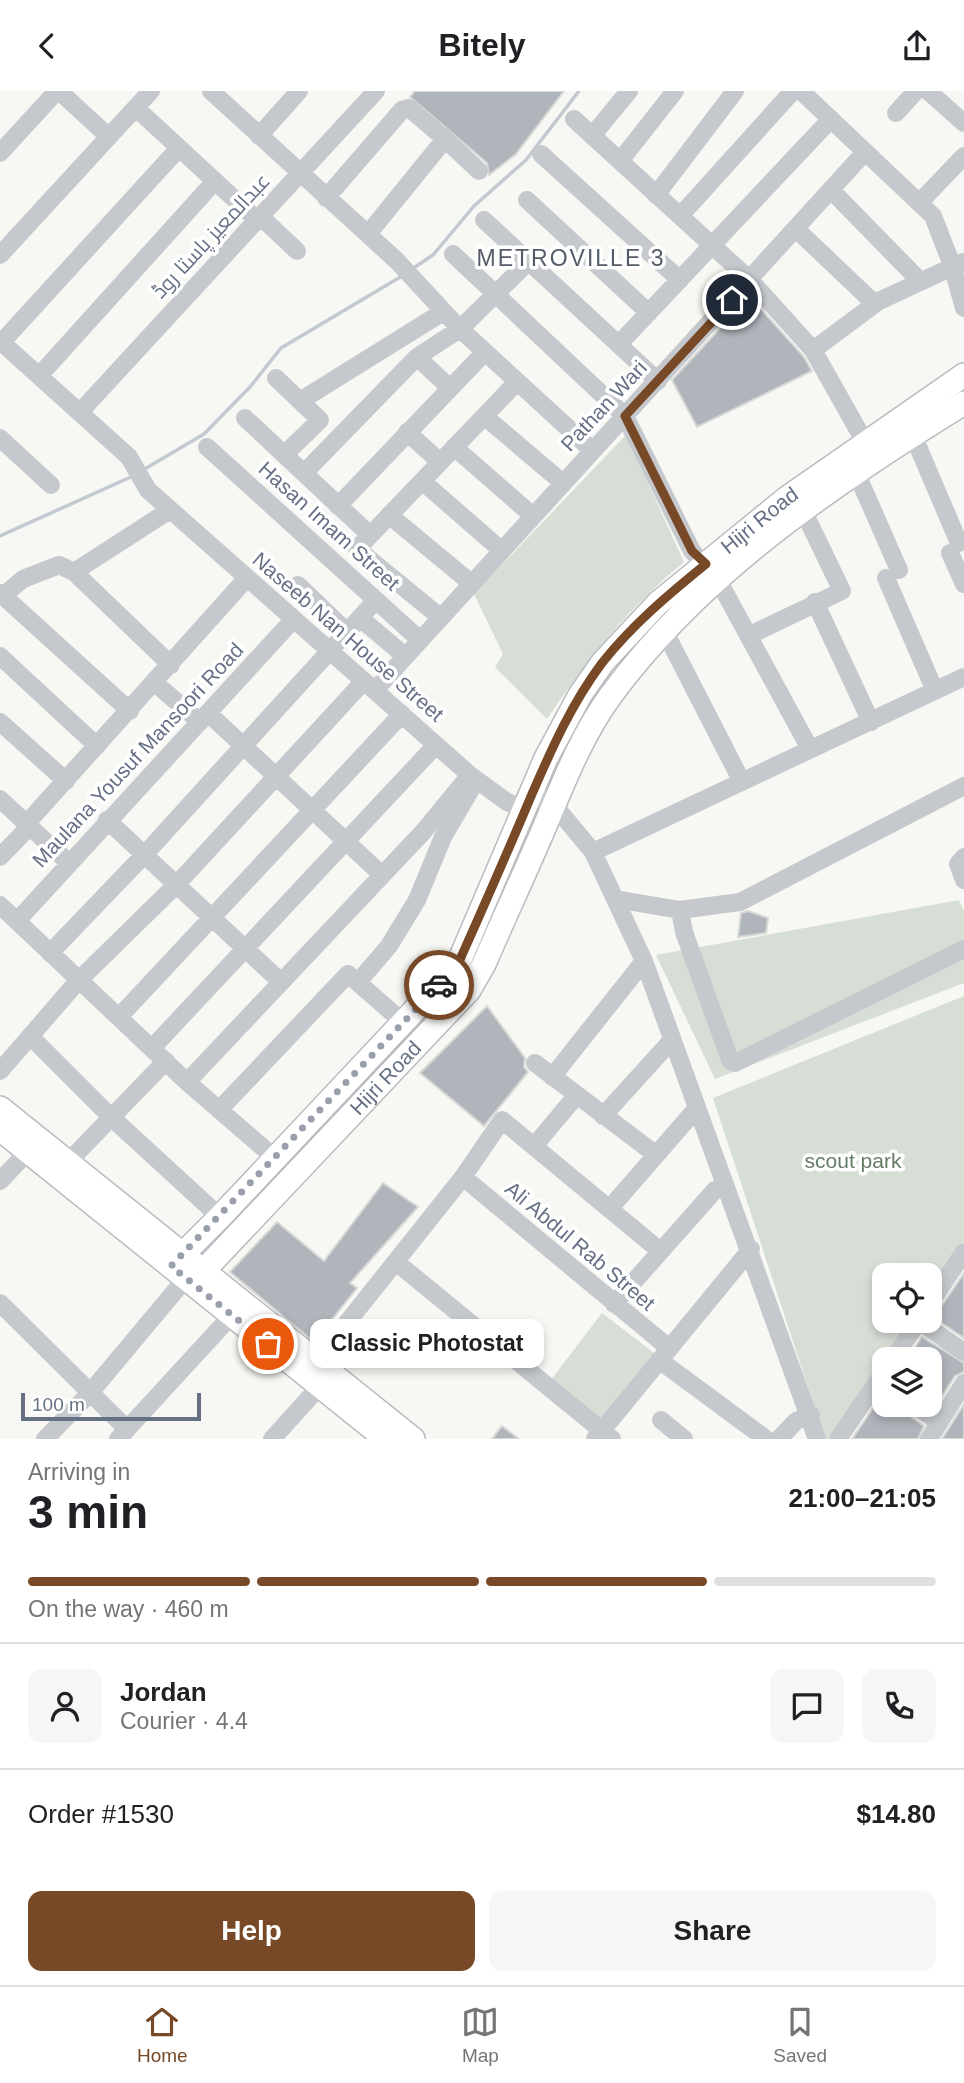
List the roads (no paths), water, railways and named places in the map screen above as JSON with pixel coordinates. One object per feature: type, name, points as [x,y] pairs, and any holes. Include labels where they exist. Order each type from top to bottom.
[{"type":"main road","name":"Hijri Road","points":[[187,1270],[220,1217],[458,964],[546,758],[580,695],[603,662],[658,603],[803,509],[964,375]]},
{"type":"main road","name":"Hijri Road","points":[[187,1270],[469,990],[484,964],[576,754],[610,696],[665,632],[711,571],[788,498],[913,435],[964,403]]},
{"type":"main road","points":[[0,1108],[34,1145],[187,1270],[345,1395],[413,1439]]},
{"type":"main road","points":[[0,1129],[68,1162],[187,1270],[232,1315],[323,1377]]},
{"type":"main road","points":[[345,1395],[386,1439]]},
{"type":"street","points":[[0,153],[58,91],[109,137]]},
{"type":"street","points":[[0,255],[151,91]]},
{"type":"street","points":[[259,137],[299,91]]},
{"type":"street","name":"عبدالمعیز پاستا روڈ","points":[[80,412],[376,91]]},
{"type":"street","points":[[592,136],[629,91]]},
{"type":"street","points":[[620,161],[675,91]]},
{"type":"street","points":[[656,195],[735,91]]},
{"type":"street","points":[[680,216],[793,91]]},
{"type":"street","points":[[896,113],[916,91]]},
{"type":"street","points":[[928,91],[964,123]]},
{"type":"street","points":[[221,94],[259,137],[397,261],[460,329],[592,450]]},
{"type":"street","points":[[811,94],[831,119],[933,216],[958,264],[964,308]]},
{"type":"street","points":[[136,108],[215,181],[298,251]]},
{"type":"street","points":[[326,198],[404,108],[409,108],[479,171]]},
{"type":"street","points":[[574,119],[750,280],[813,350],[865,458],[893,574],[935,691]]},
{"type":"street","points":[[619,344],[831,119]]},
{"type":"street","points":[[368,234],[445,139]]},
{"type":"street","points":[[1,342],[179,148]]},
{"type":"street","name":"Pathan Wari","points":[[0,1071],[78,981],[177,884],[276,776],[405,656],[865,152]]},
{"type":"street","points":[[541,154],[680,280]]},
{"type":"street","points":[[919,203],[964,156]]},
{"type":"street","points":[[39,376],[215,181]]},
{"type":"street","points":[[831,190],[920,281]]},
{"type":"street","points":[[527,200],[649,313]]},
{"type":"street","points":[[484,220],[658,381]]},
{"type":"street","points":[[796,229],[875,304]]},
{"type":"street","points":[[453,254],[625,416],[692,551],[711,571],[750,635],[810,749]]},
{"type":"street","points":[[303,473],[416,357],[460,329],[528,262]]},
{"type":"street","points":[[813,350],[875,304],[958,264]]},
{"type":"street","points":[[300,401],[443,312]]},
{"type":"street","name":"Naseeb Nan House Street","points":[[1,342],[130,457],[148,490],[473,777],[508,802],[529,801],[554,805]]},
{"type":"street","points":[[338,506],[485,352]]},
{"type":"street","points":[[416,357],[450,388]]},
{"type":"street","points":[[276,378],[320,421],[284,455]]},
{"type":"street","points":[[439,617],[358,549],[516,383]]},
{"type":"street","points":[[484,416],[563,483]]},
{"type":"street","points":[[245,418],[370,535]]},
{"type":"street","points":[[407,432],[440,462]]},
{"type":"street","points":[[913,435],[955,548],[964,584]]},
{"type":"street","points":[[0,438],[51,485]]},
{"type":"street","name":"Hasan Imam Street","points":[[207,447],[420,640]]},
{"type":"street","points":[[454,447],[533,516]]},
{"type":"street","points":[[422,481],[501,550]]},
{"type":"street","points":[[750,635],[815,601],[842,591],[803,509]]},
{"type":"street","points":[[74,572],[170,510]]},
{"type":"street","points":[[389,515],[471,583]]},
{"type":"street","points":[[130,711],[2,594],[23,579],[59,565],[74,572],[171,665]]},
{"type":"street","points":[[0,857],[246,579]]},
{"type":"street","points":[[298,585],[347,632]]},
{"type":"street","points":[[50,953],[145,854],[376,600]]},
{"type":"street","points":[[815,601],[871,722]]},
{"type":"street","points":[[360,618],[405,656]]},
{"type":"street","name":"Maulana Yousuf Mansoori Road","points":[[17,921],[293,620]]},
{"type":"street","points":[[665,632],[741,780]]},
{"type":"street","points":[[0,656],[97,746]]},
{"type":"street","points":[[593,852],[964,677]]},
{"type":"street","points":[[155,683],[243,746],[381,874]]},
{"type":"street","points":[[119,1017],[402,714]]},
{"type":"street","points":[[0,722],[66,781]]},
{"type":"street","points":[[152,1048],[436,745]]},
{"type":"street","points":[[187,1082],[473,777]]},
{"type":"street","points":[[358,982],[389,946],[417,900],[443,837],[473,777]]},
{"type":"street","points":[[615,899],[680,910],[749,898],[964,786]]},
{"type":"street","points":[[0,799],[69,863]]},
{"type":"street","points":[[554,805],[593,852],[644,961],[671,1041],[751,1249],[811,1415],[817,1439]]},
{"type":"street","points":[[107,820],[281,982]]},
{"type":"street","points":[[964,857],[958,864],[964,880]]},
{"type":"street","points":[[0,905],[187,1082],[276,1159]]},
{"type":"street","points":[[680,910],[684,932],[725,1047],[730,1060],[735,1063],[964,949]]},
{"type":"street","points":[[552,1077],[644,961]]},
{"type":"street","points":[[219,1110],[348,974],[404,1023]]},
{"type":"street","points":[[30,1036],[111,1117],[220,1217]]},
{"type":"street","points":[[603,1116],[671,1041]]},
{"type":"street","points":[[68,1162],[166,1061]]},
{"type":"street","points":[[534,1063],[655,1154]]},
{"type":"street","points":[[535,1145],[576,1096]]},
{"type":"street","points":[[610,1208],[697,1108]]},
{"type":"street","points":[[272,1439],[323,1377],[334,1339],[463,1177],[502,1120],[659,1250]]},
{"type":"street","points":[[0,1181],[34,1145]]},
{"type":"street","name":"Ali Abdul Rab Street","points":[[463,1177],[614,1304],[664,1354],[766,1439]]},
{"type":"street","points":[[614,1304],[659,1250],[715,1190],[726,1187]]},
{"type":"street","points":[[396,1262],[603,1436],[664,1354],[751,1249]]},
{"type":"street","points":[[942,1285],[964,1252]]},
{"type":"street","points":[[45,1439],[89,1394],[187,1270]]},
{"type":"street","points":[[0,1303],[89,1394],[123,1434],[232,1315]]},
{"type":"street","points":[[901,1347],[919,1321],[964,1352]]},
{"type":"street","points":[[929,1439],[964,1384]]},
{"type":"street","points":[[838,1439],[872,1393]]},
{"type":"street","points":[[779,1439],[796,1421],[811,1415]]},
{"type":"street","points":[[932,1417],[939,1422]]},
{"type":"street","points":[[661,1420],[684,1439]]},
{"type":"waterway","points":[[412,269],[433,255],[474,206],[526,160],[579,91]]},
{"type":"waterway","points":[[143,470],[204,434],[250,387],[281,348],[402,276]]},
{"type":"waterway","points":[[0,536],[133,476]]},
{"type":"place","name":"Classic Photostat","points":[[268,1344]]},
{"type":"district","name":"METROVILLE 3","points":[[571,258]]},
{"type":"park label","name":"scout park","points":[[853,1161]]}]
